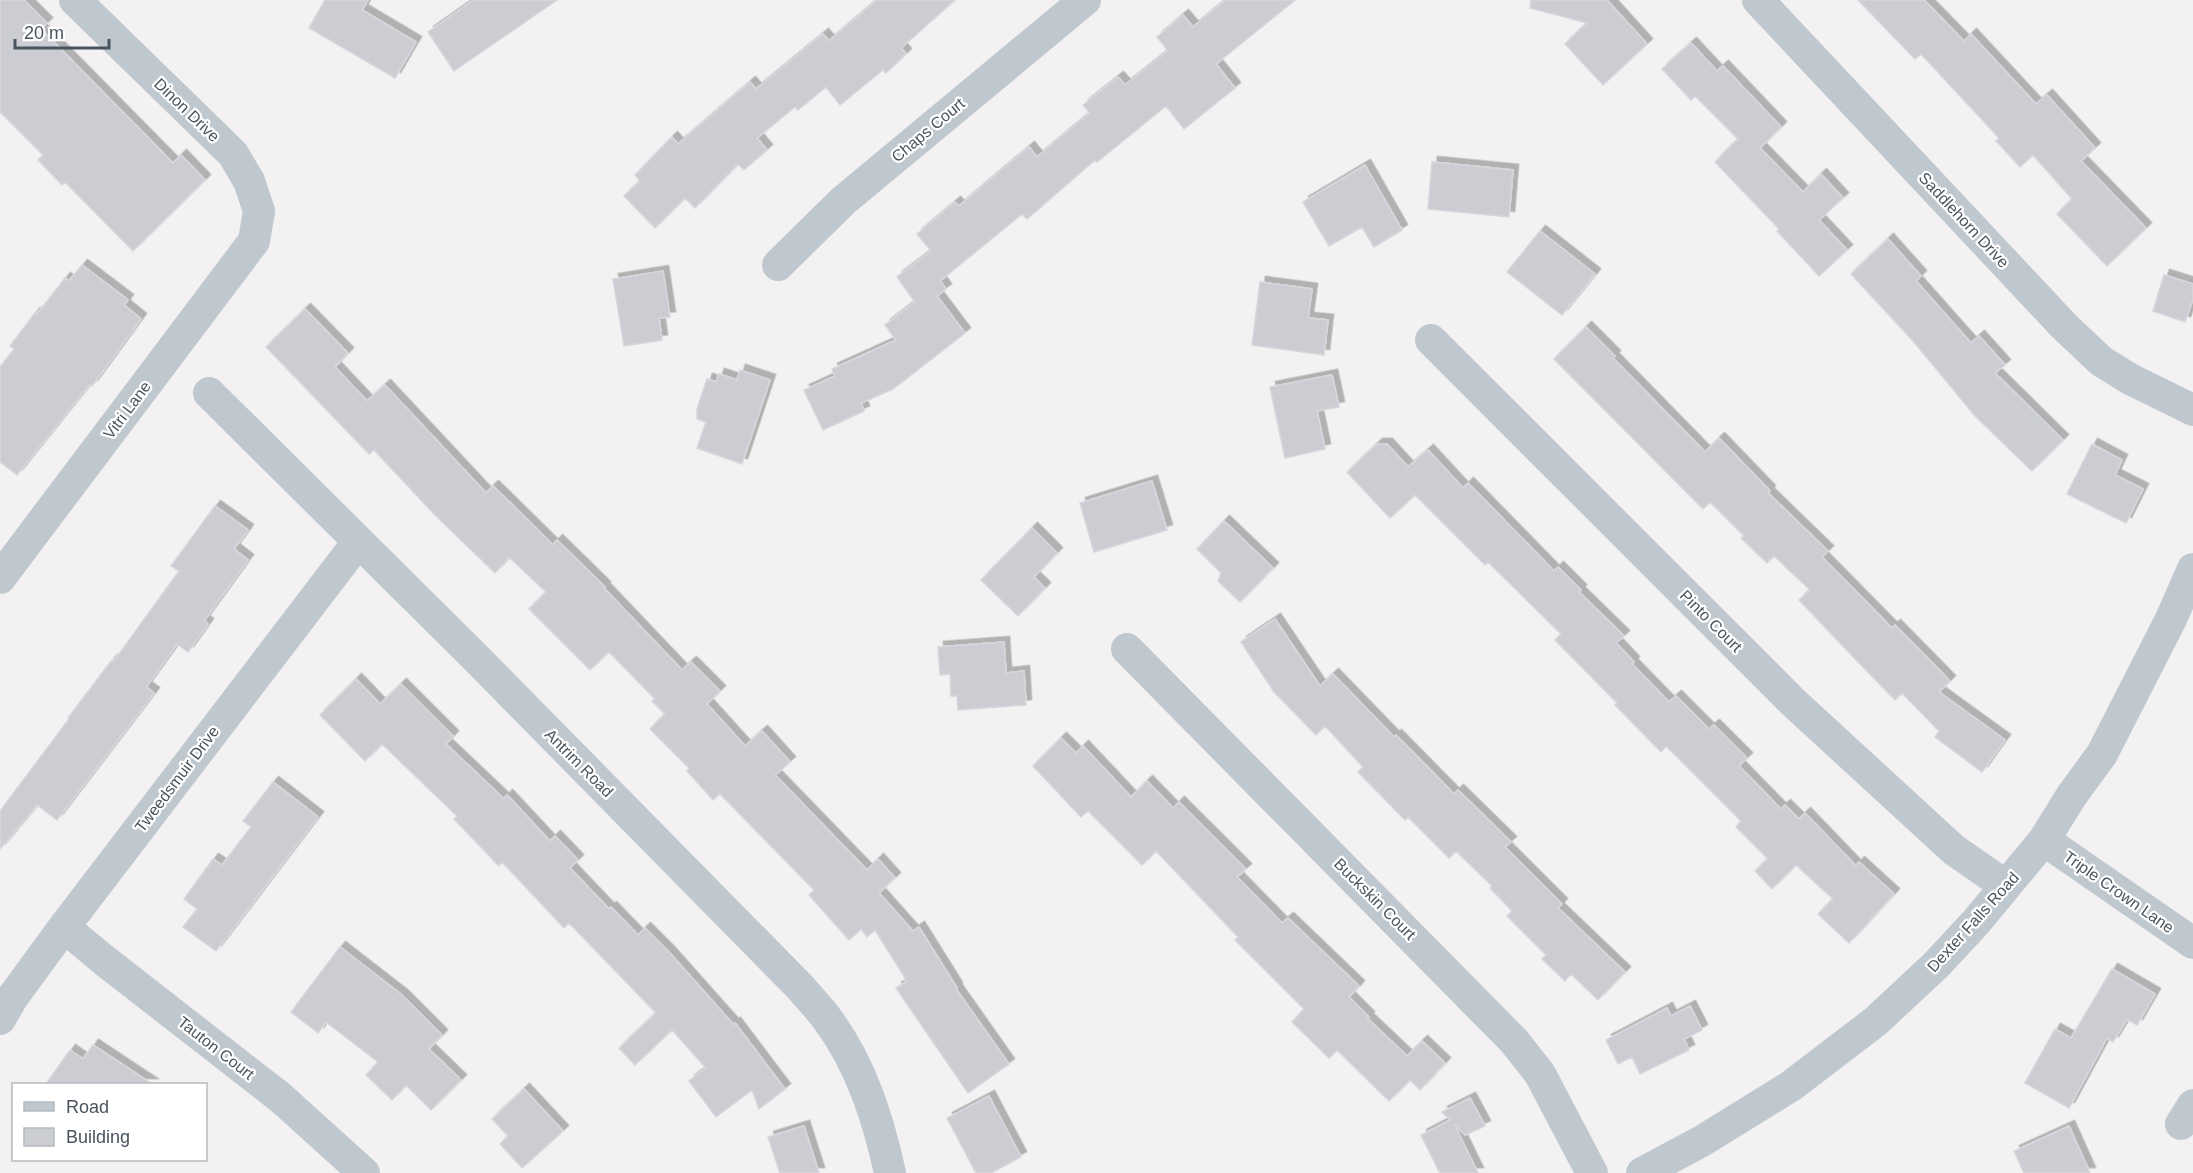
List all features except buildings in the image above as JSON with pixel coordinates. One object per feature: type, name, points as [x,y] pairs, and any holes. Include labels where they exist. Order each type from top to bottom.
[{"type":"street","name":"Dinon Drive","points":[[75,0],[233,154],[249,181],[259,211],[254,241]]},
{"type":"street","name":"Chaps Court","points":[[778,265],[843,201],[1085,0]]},
{"type":"street","name":"Saddlehorn Drive","points":[[1758,0],[2064,326],[2101,361],[2130,379],[2193,410]]},
{"type":"street","name":"Vitri Lane","points":[[0,578],[254,241]]},
{"type":"street","name":"Pinto Court","points":[[1431,340],[1794,703],[1954,850],[2006,886]]},
{"type":"street","name":"Antrim Road","points":[[209,393],[801,988],[828,1019],[853,1060],[870,1100],[883,1140],[890,1173]]},
{"type":"street","name":"Tweedsmuir Drive","points":[[0,1019],[12,998],[64,927],[358,542]]},
{"type":"street","name":"Dexter Falls Road","points":[[1655,1170],[1791,1086],[1876,1022],[1936,965],[2044,840],[2072,795],[2102,754],[2171,619],[2193,569]]},
{"type":"street","name":"Buckskin Court","points":[[1127,649],[1514,1041],[1540,1074],[1592,1173]]},
{"type":"street","name":"Triple Crown Lane","points":[[2044,840],[2193,943]]},
{"type":"street","name":"Tauton Court","points":[[64,927],[281,1098],[364,1173]]}]
